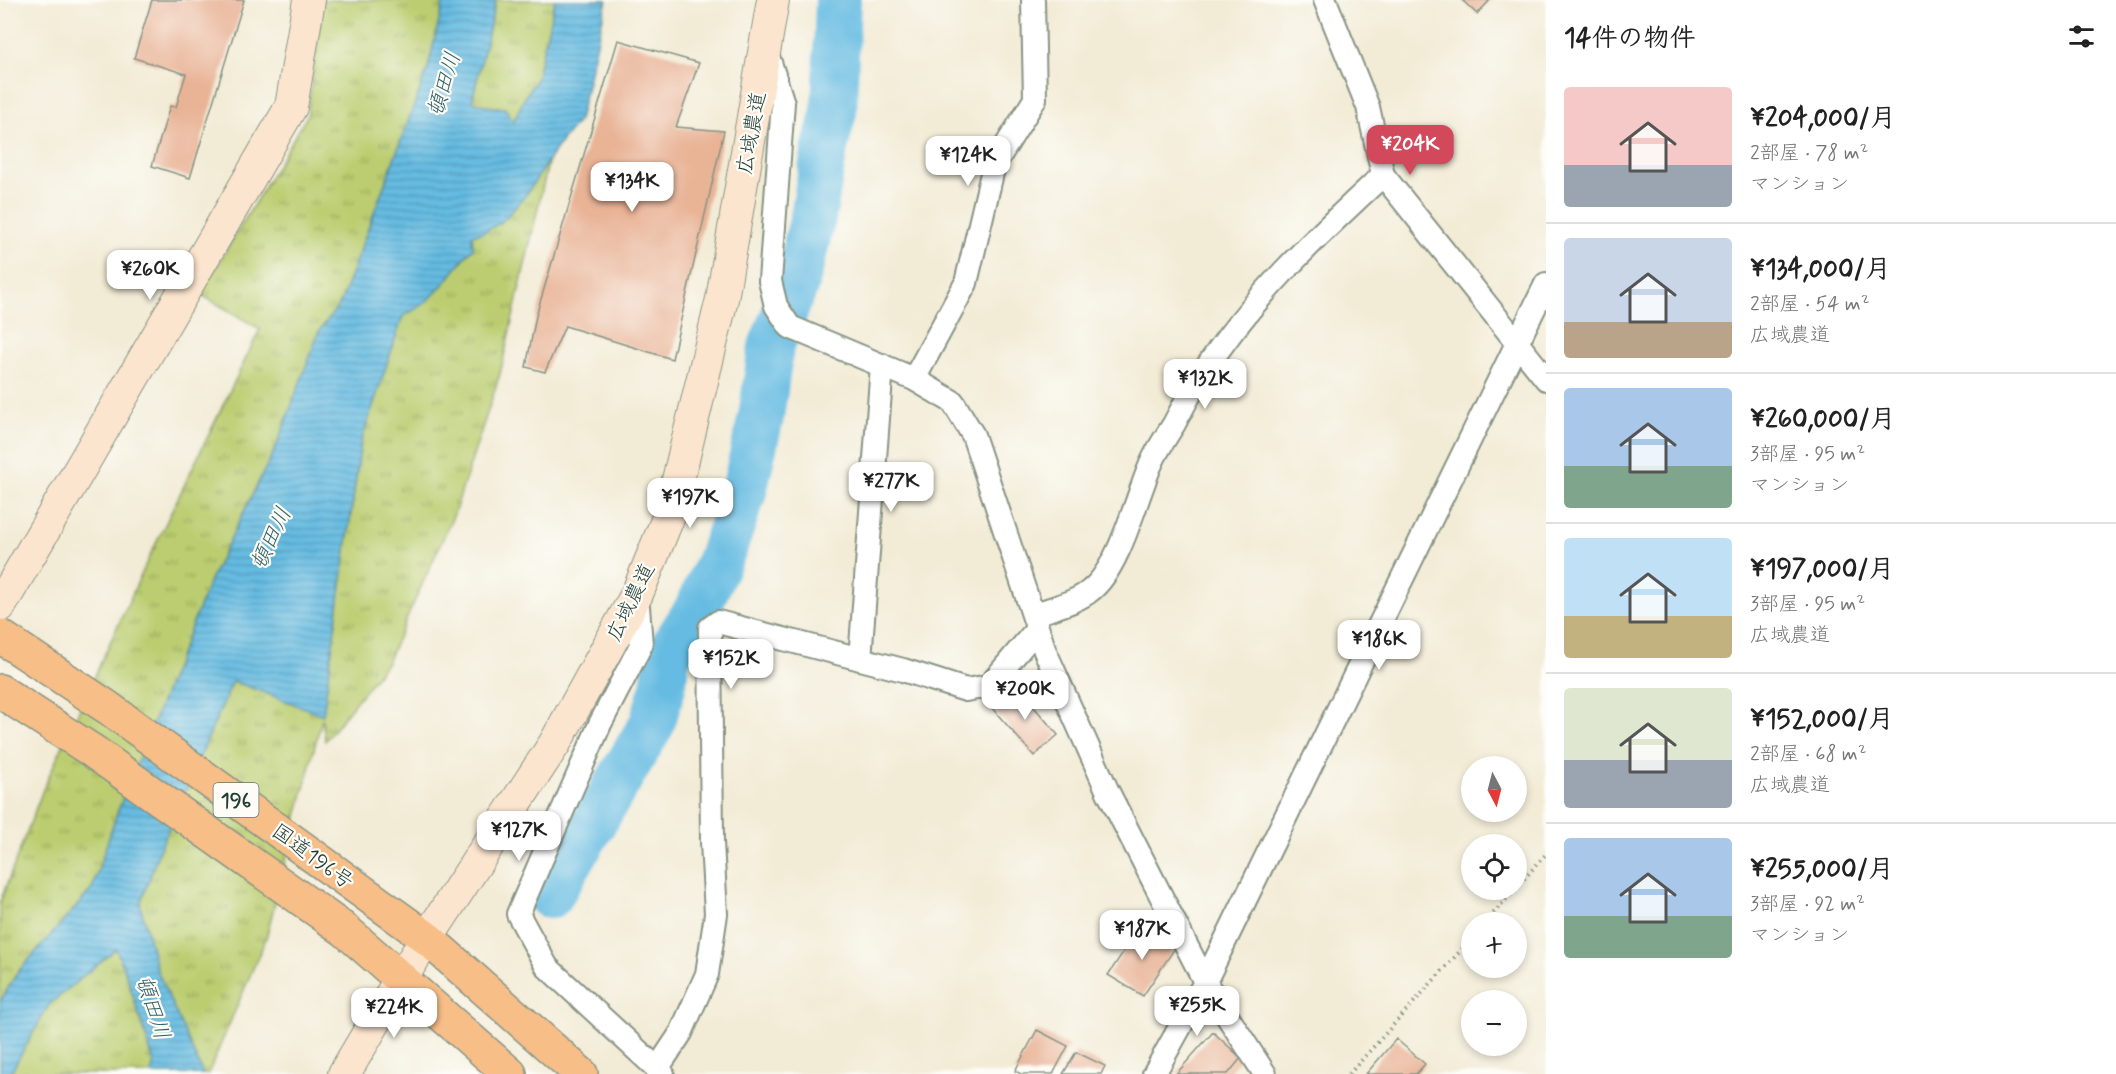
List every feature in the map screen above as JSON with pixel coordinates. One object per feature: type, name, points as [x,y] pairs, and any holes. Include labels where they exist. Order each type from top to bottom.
[{"type":"highway","name":"国道196号","points":[[0,636],[107,707],[428,939],[581,1074]]},
{"type":"highway","name":"国道196号","points":[[0,690],[91,750],[345,930],[510,1074]]},
{"type":"street","points":[[0,606],[291,107],[309,0]]},
{"type":"street","name":"広域農道","points":[[344,1074],[401,978],[555,743],[637,594],[670,513],[722,299],[773,0]]},
{"type":"street","points":[[914,379],[966,283],[994,165],[1035,99],[1033,0]]},
{"type":"street","points":[[1325,0],[1368,107],[1383,175],[1546,380]]},
{"type":"street","points":[[766,48],[783,103],[770,281],[776,306],[790,327],[914,379],[953,402],[973,435],[1045,651],[1108,792],[1205,982],[1265,1074]]},
{"type":"street","points":[[637,594],[641,645],[600,724],[518,914],[547,967],[660,1071],[681,1033],[707,974],[716,914],[712,842],[710,628],[718,622],[860,658],[966,690],[989,686],[1035,622],[1092,590],[1105,574],[1124,538],[1152,463],[1203,373],[1243,319],[1284,272],[1383,175]]},
{"type":"street","points":[[1154,1074],[1205,982],[1546,284]]},
{"type":"street","points":[[860,658],[882,365]]},
{"type":"path","points":[[1527,876],[1546,854]]},
{"type":"path","points":[[1494,912],[1506,900]]},
{"type":"path","points":[[1349,1074],[1461,950]]},
{"type":"green space","points":[[323,0],[444,0],[428,68],[340,304],[319,331],[277,445],[210,580],[117,813],[92,889],[17,973],[0,1002],[0,902],[44,787],[146,564],[260,329],[200,294],[307,116]]},
{"type":"green space","points":[[496,0],[555,0],[536,80],[513,122],[505,108],[472,101]]},
{"type":"green space","points":[[549,159],[500,374],[454,514],[387,662],[325,741],[322,718],[266,938],[208,1074],[203,1074],[157,970],[140,904],[161,846],[233,681],[323,715],[361,442],[403,315],[425,302],[442,286],[473,248],[472,235],[497,224],[508,215],[526,194]]},
{"type":"green space","points":[[116,948],[154,1063],[151,1074],[10,1074],[49,1005]]},
{"type":"water","name":"頓田川","points":[[444,0],[496,0],[472,101],[505,108],[513,122],[536,80],[555,0],[607,0],[579,120],[557,147],[526,195],[502,222],[484,232],[472,235],[473,248],[442,286],[415,310],[403,316],[361,442],[323,715],[233,681],[161,846],[140,904],[157,970],[203,1074],[151,1074],[154,1062],[116,949],[49,1005],[10,1074],[0,1074],[0,1002],[17,973],[92,889],[117,813],[210,580],[277,445],[319,331],[340,304],[428,68]]},
{"type":"building","points":[[152,0],[244,0],[190,178],[152,166],[170,106],[176,107],[186,74],[134,58]]},
{"type":"building","points":[[1462,0],[1490,0],[1477,14]]},
{"type":"building","points":[[618,40],[699,63],[676,127],[724,131],[672,359],[565,326],[545,372],[526,367],[536,316]]},
{"type":"building","points":[[1017,687],[1058,735],[1034,756],[992,708]]},
{"type":"building","points":[[1141,925],[1175,948],[1143,996],[1108,975]]},
{"type":"building","points":[[1037,1030],[1068,1046],[1053,1074],[1021,1074],[1015,1071]]},
{"type":"building","points":[[1213,1032],[1241,1058],[1228,1074],[1176,1074]]},
{"type":"building","points":[[1396,1039],[1425,1064],[1416,1074],[1366,1074]]},
{"type":"building","points":[[1076,1052],[1105,1066],[1101,1074],[1063,1074]]},
{"type":"waterway","points":[[550,896],[652,724],[663,687],[667,656],[698,608],[724,549],[744,491],[761,417],[771,347],[797,281],[813,217],[825,147],[834,111],[838,0]]}]
